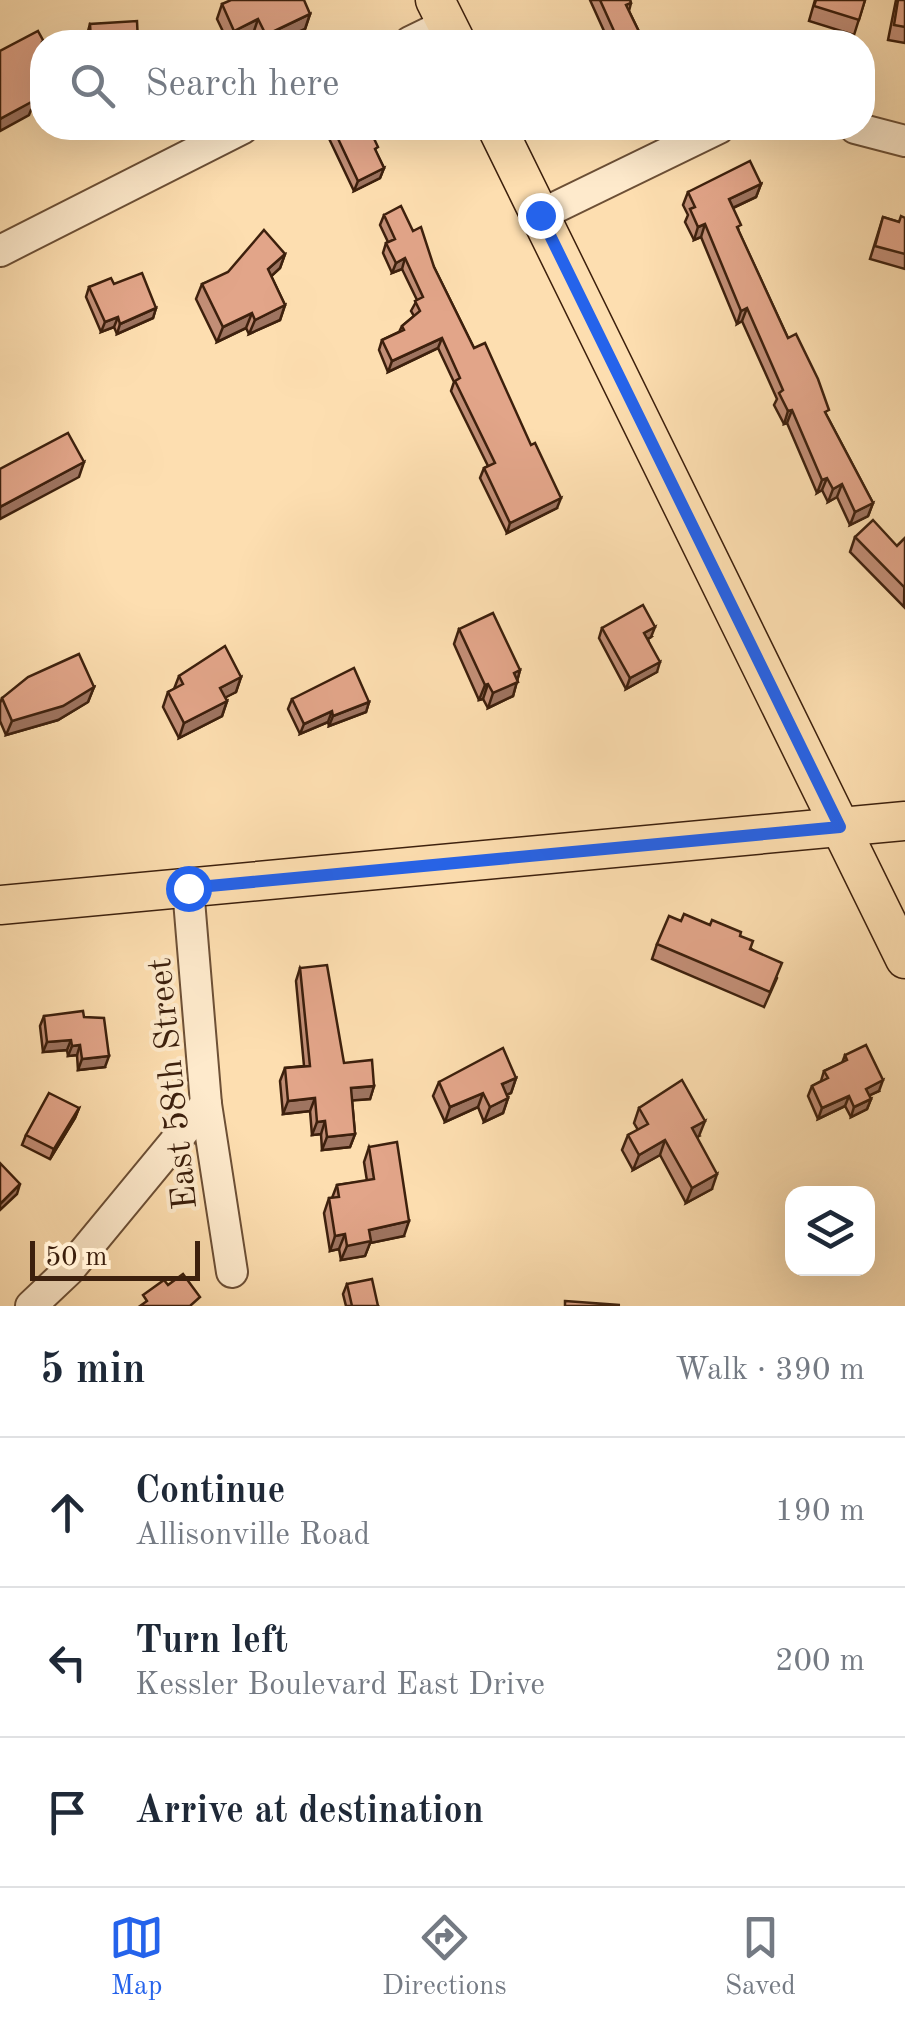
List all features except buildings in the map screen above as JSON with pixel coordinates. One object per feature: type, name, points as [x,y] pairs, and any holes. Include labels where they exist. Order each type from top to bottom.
[{"type":"main road","points":[[503,140],[905,959]]},
{"type":"main road","points":[[0,905],[905,821]]},
{"type":"street","points":[[875,133],[905,141]]},
{"type":"street","points":[[0,251],[219,140]]},
{"type":"street","points":[[540,215],[694,140]]},
{"type":"street","name":"East 58th Street","points":[[188,888],[206,1104],[232,1272]]},
{"type":"street","points":[[31,1306],[68,1270],[206,1104]]},
{"type":"route","points":[[188,888],[840,827],[540,215]]}]
